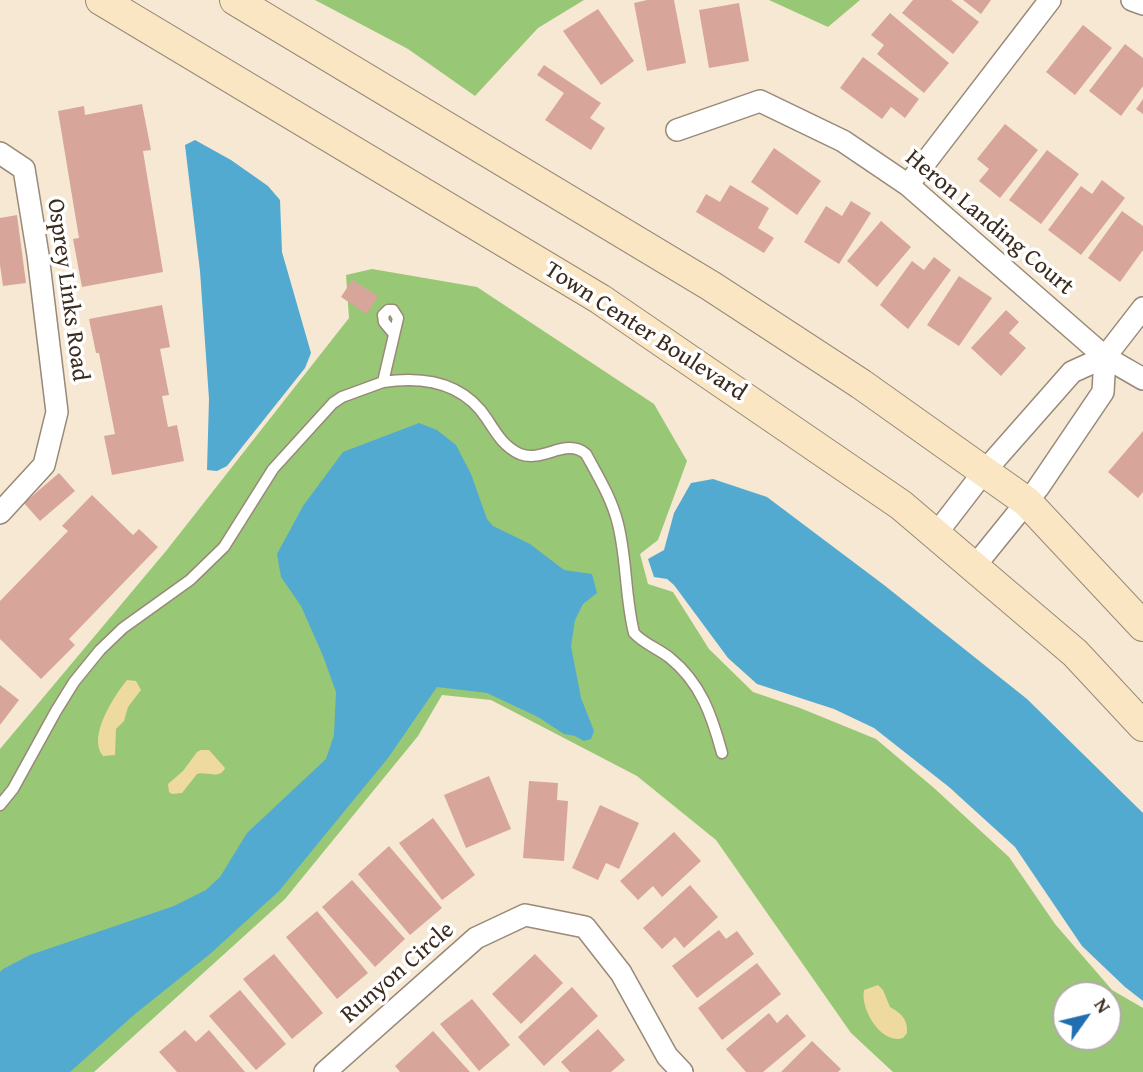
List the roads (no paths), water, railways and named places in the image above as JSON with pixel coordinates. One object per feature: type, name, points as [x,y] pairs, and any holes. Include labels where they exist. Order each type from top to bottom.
[{"type":"main road","name":"Town Center Boulevard","points":[[101,0],[600,299],[901,505],[1075,653],[1143,726]]},
{"type":"main road","points":[[234,0],[711,286],[861,384],[1027,502],[1143,626]]},
{"type":"street","points":[[908,185],[1050,0]]},
{"type":"street","points":[[1132,0],[1143,4]]},
{"type":"street","name":"Heron Landing Court","points":[[677,130],[760,101],[842,141],[908,185],[1105,357],[1143,379]]},
{"type":"street","name":"Osprey Links Road","points":[[0,152],[24,169],[38,255],[57,412],[44,465],[0,513]]},
{"type":"street","points":[[936,534],[983,473],[1072,372],[1105,357],[1143,307]]},
{"type":"street","points":[[974,567],[1027,502],[1103,392],[1105,357]]},
{"type":"street","name":"Runyon Circle","points":[[325,1072],[476,939],[525,915],[585,927],[621,974],[667,1056],[682,1072]]},
{"type":"lane","points":[[383,382],[394,334]]},
{"type":"lane","points":[[0,805],[8,798],[74,682],[100,650],[123,628],[190,580],[225,547],[273,469],[333,403],[383,382],[407,378],[432,381],[456,389],[474,401],[510,449],[523,455],[538,457],[570,447],[579,448],[586,454],[613,507],[619,526],[634,633],[669,657],[699,689],[710,711],[722,753]]},
{"type":"water","points":[[195,140],[231,160],[268,186],[280,200],[282,252],[311,353],[305,368],[227,466],[217,471],[207,470],[209,399],[200,271],[185,145]]},
{"type":"water","points":[[419,423],[437,430],[456,445],[471,474],[487,519],[493,526],[530,544],[564,570],[592,574],[597,593],[583,604],[575,620],[571,646],[581,698],[594,731],[591,739],[584,741],[564,734],[538,717],[487,693],[437,687],[388,758],[279,891],[210,954],[135,1014],[70,1072],[0,1072],[0,972],[3,969],[30,955],[174,906],[206,890],[220,877],[247,833],[326,759],[334,735],[336,692],[301,606],[281,577],[277,554],[303,506],[343,452]]},
{"type":"water","points":[[713,479],[767,497],[884,585],[1027,699],[1143,813],[1143,1001],[1082,946],[1015,847],[949,787],[874,728],[834,709],[757,684],[728,658],[674,585],[667,579],[654,577],[648,559],[664,550],[674,513],[691,483]]}]
